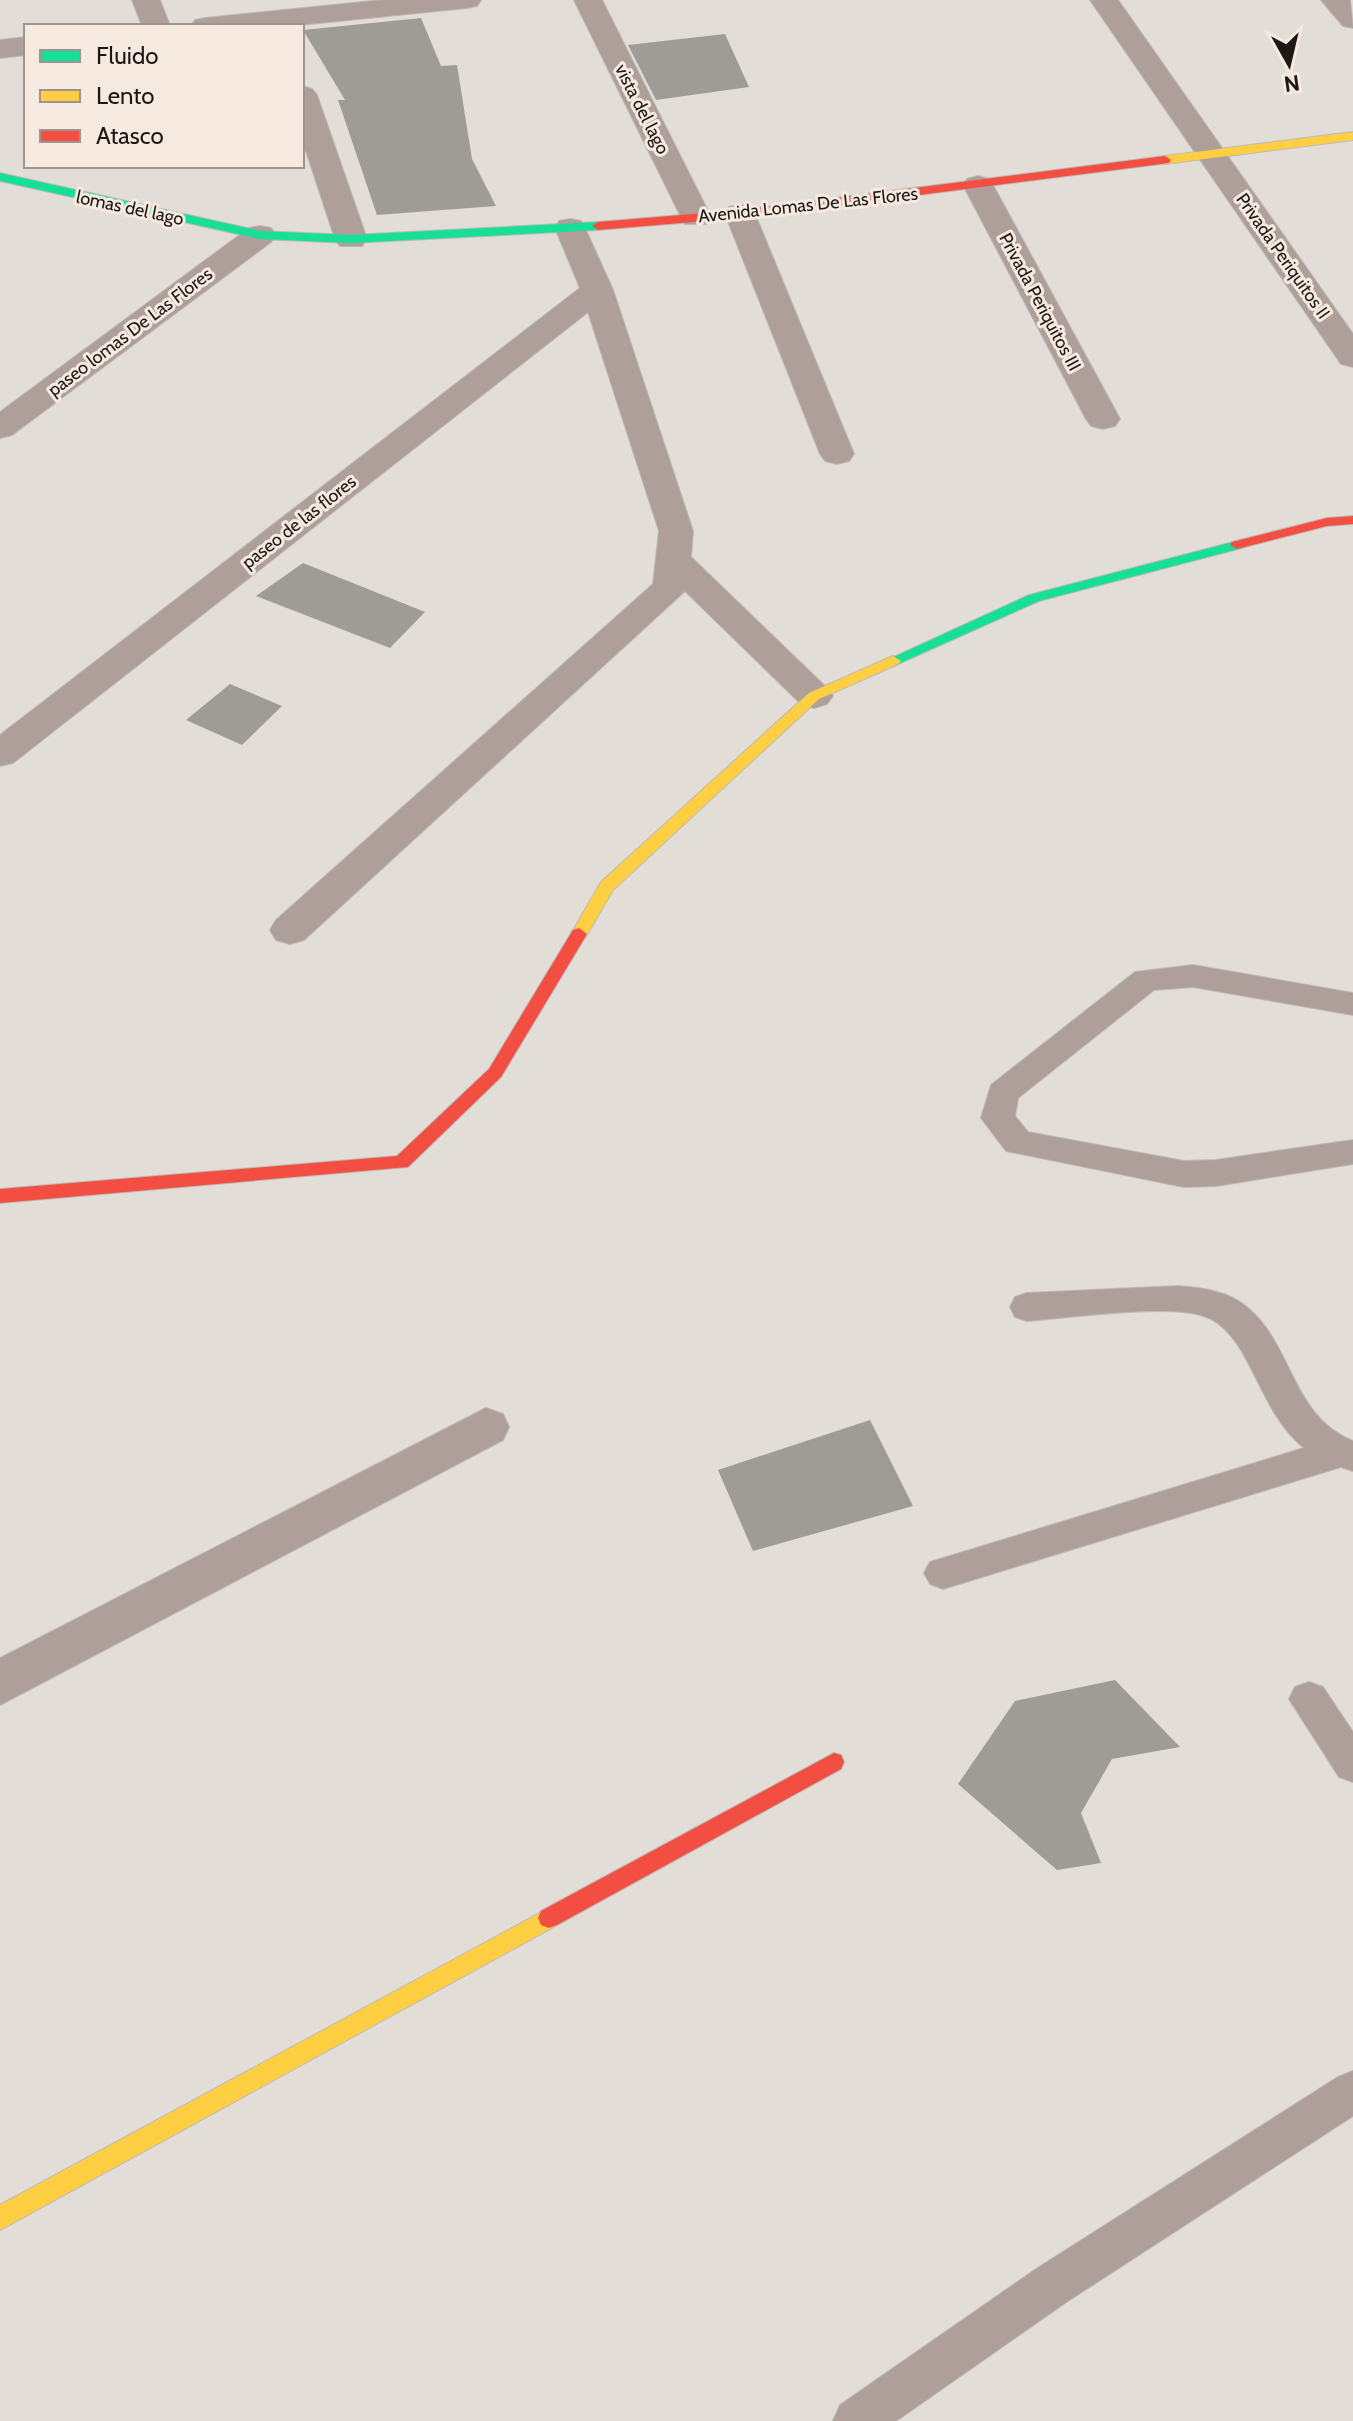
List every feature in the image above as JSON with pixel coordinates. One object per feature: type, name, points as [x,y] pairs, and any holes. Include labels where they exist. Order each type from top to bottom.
[{"type":"street","points":[[146,0],[155,24]]},
{"type":"street","points":[[241,24],[467,0]]},
{"type":"street","name":"vista del lago","points":[[588,0],[696,217]]},
{"type":"street","name":"Privada Periquitos II","points":[[1104,0],[1353,357]]},
{"type":"street","points":[[1335,0],[1353,20]]},
{"type":"street","points":[[0,49],[24,46]]},
{"type":"street","points":[[304,101],[351,239]]},
{"type":"street","name":"Avenida Lomas De Las Flores","points":[[260,235],[351,239],[570,228],[740,214],[1353,136]]},
{"type":"street","name":"lomas del lago","points":[[0,177],[260,235]]},
{"type":"street","name":"Privada Periquitos III","points":[[978,185],[1103,419]]},
{"type":"street","points":[[740,214],[837,454]]},
{"type":"street","points":[[290,930],[670,587],[676,531],[597,290],[570,228]]},
{"type":"street","name":"paseo lomas De Las Flores","points":[[0,428],[260,235]]},
{"type":"street","name":"paseo de las flores","points":[[0,754],[597,290]]},
{"type":"street","points":[[0,1196],[402,1162],[495,1073],[607,886],[814,696],[1034,598],[1327,522],[1353,520]]},
{"type":"street","points":[[673,559],[814,696]]},
{"type":"street","points":[[0,1683],[486,1427]]},
{"type":"street","points":[[0,2218],[834,1762]]},
{"type":"lane","points":[[1353,1004],[1193,976],[1146,980],[1003,1093],[998,1118],[1018,1142],[1184,1174],[1216,1173],[1353,1152]]},
{"type":"lane","points":[[1027,1307],[1188,1299],[1216,1305],[1237,1316],[1288,1407],[1313,1438],[1346,1454]]},
{"type":"lane","points":[[943,1573],[1346,1454]]},
{"type":"lane","points":[[1309,1699],[1353,1765]]},
{"type":"lane","points":[[856,2421],[1052,2285],[1353,2092]]},
{"type":"building","points":[[421,18],[441,66],[457,65],[472,159],[496,206],[377,215],[338,100],[345,100],[304,30]]},
{"type":"building","points":[[725,34],[749,87],[656,100],[628,45]]},
{"type":"building","points":[[303,563],[425,612],[390,648],[256,596]]},
{"type":"building","points":[[230,684],[282,706],[242,745],[186,720]]},
{"type":"building","points":[[870,1420],[913,1506],[753,1551],[718,1470]]},
{"type":"building","points":[[1115,1680],[1180,1747],[1112,1759],[1081,1813],[1101,1863],[1057,1870],[958,1784],[1015,1701]]},
{"type":"traffic: fast","points":[[0,177],[260,235],[351,239],[598,226]]},
{"type":"traffic: fast","points":[[893,661],[1034,598],[1237,545]]},
{"type":"traffic: slow","points":[[1165,160],[1353,136]]},
{"type":"traffic: slow","points":[[579,934],[607,886],[814,696],[893,661]]},
{"type":"traffic: slow","points":[[0,2218],[549,1918]]},
{"type":"traffic: jam","points":[[598,226],[740,214],[1165,160]]},
{"type":"traffic: jam","points":[[1237,545],[1327,522],[1353,520]]},
{"type":"traffic: jam","points":[[0,1196],[402,1162],[495,1073],[579,934]]},
{"type":"traffic: jam","points":[[549,1918],[834,1762]]}]
